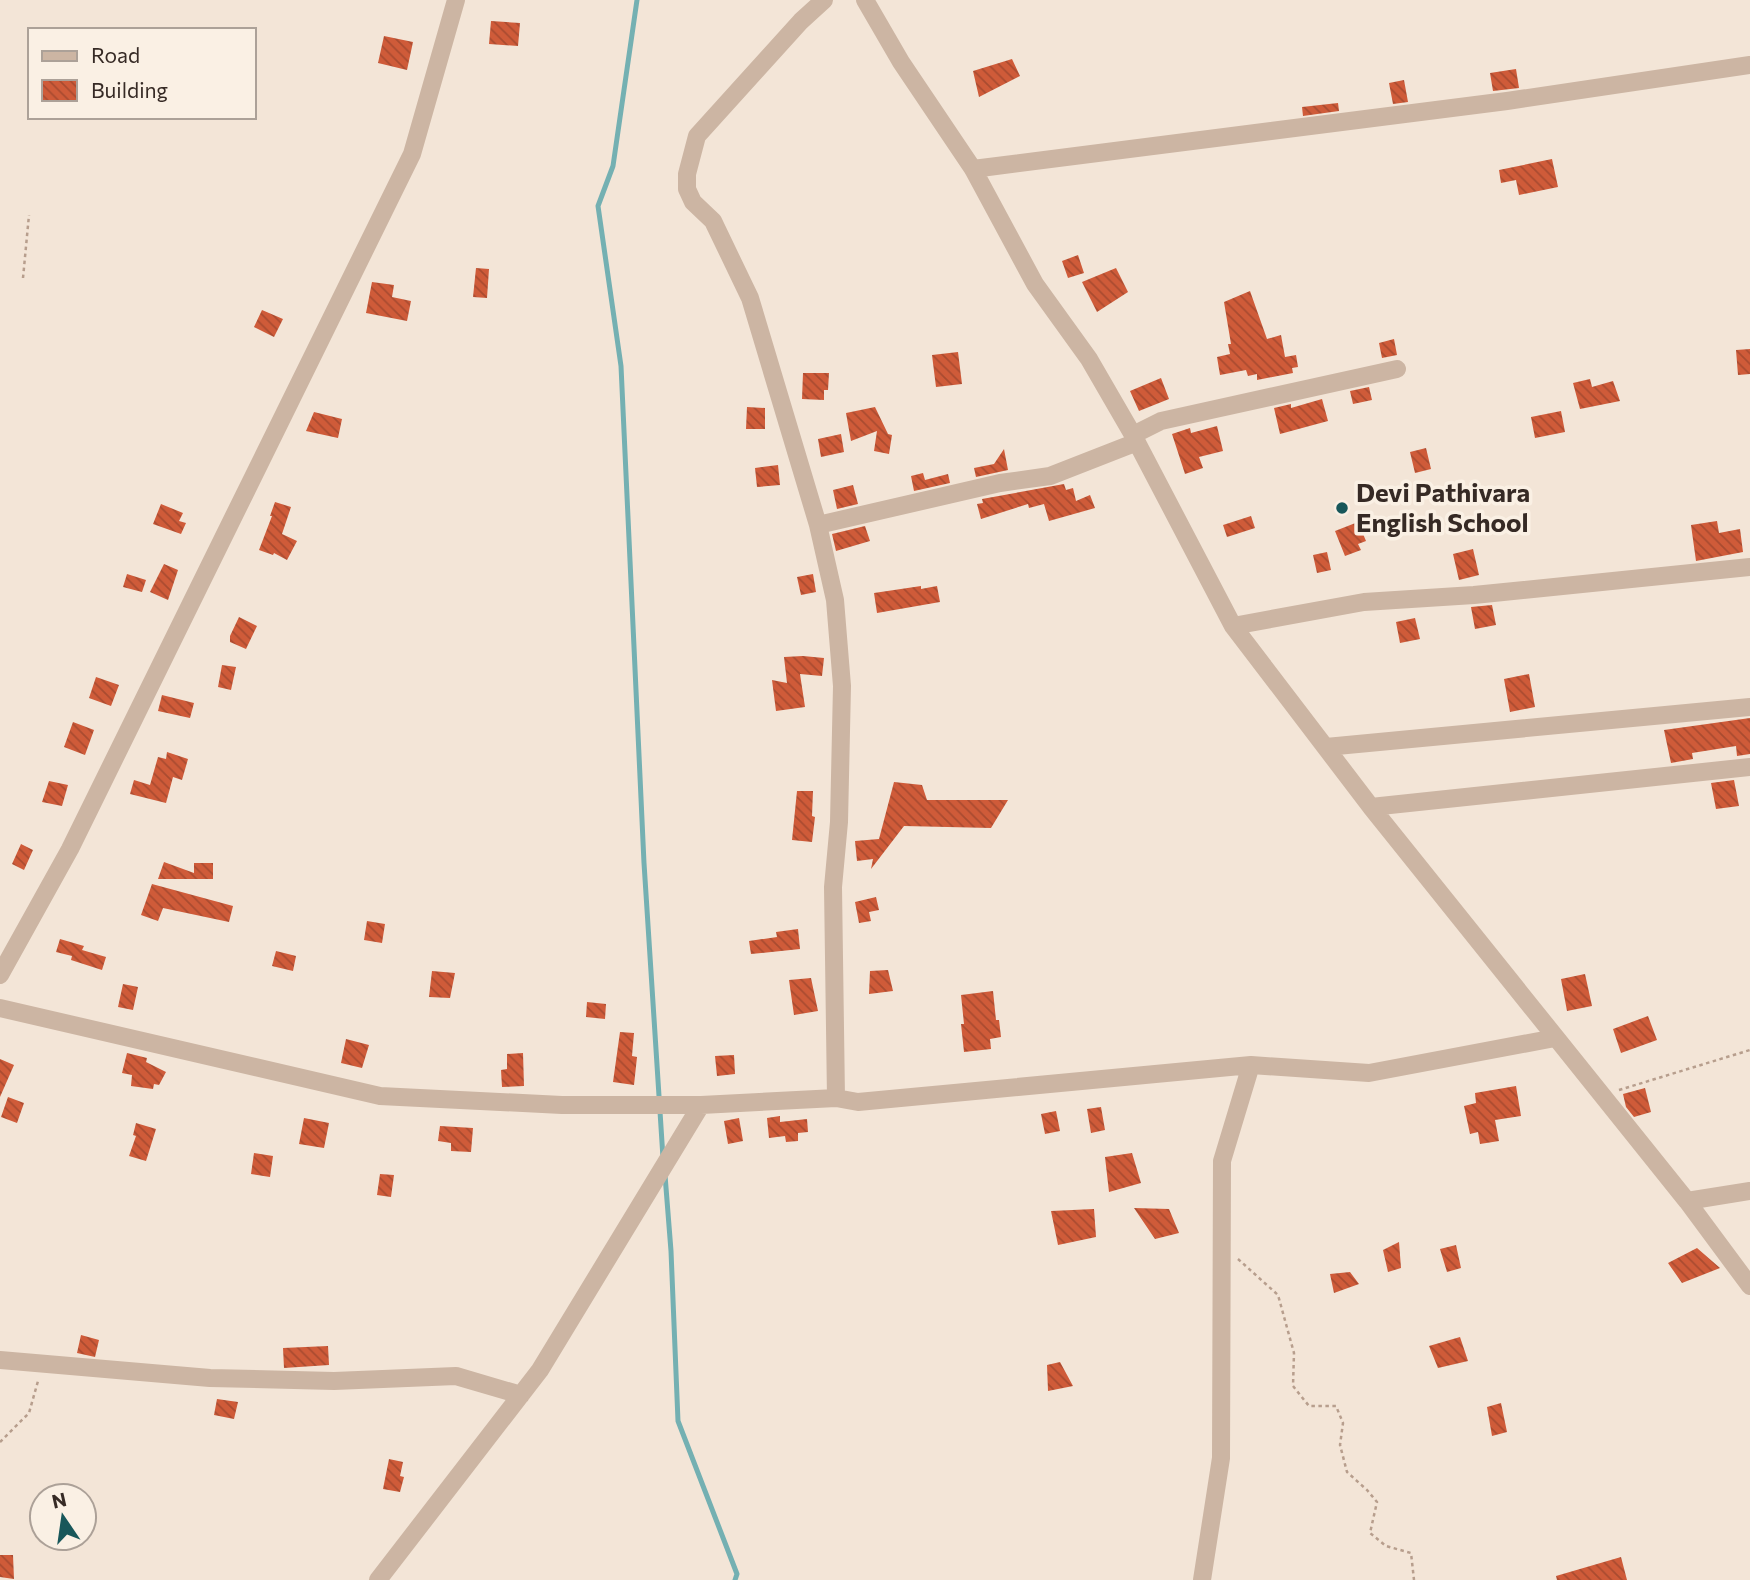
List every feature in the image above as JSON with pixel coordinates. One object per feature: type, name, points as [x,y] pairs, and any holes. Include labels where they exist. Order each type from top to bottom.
[{"type":"street","points":[[0,975],[69,849],[412,154],[456,0]]},
{"type":"street","points":[[824,0],[801,21],[697,136],[687,174],[687,189],[693,202],[713,221],[750,298],[818,525],[835,600],[842,686],[839,822],[833,887],[836,1098]]},
{"type":"street","points":[[865,0],[901,62],[973,169],[1035,285],[1089,359],[1135,439],[1233,626],[1371,807],[1687,1201],[1750,1286]]},
{"type":"street","points":[[973,169],[1507,101],[1750,65]]},
{"type":"street","points":[[818,525],[1000,483],[1051,475],[1135,439],[1161,421],[1397,369]]},
{"type":"street","points":[[1233,626],[1364,602],[1474,595],[1750,567]]},
{"type":"street","points":[[1326,747],[1750,707]]},
{"type":"street","points":[[1371,807],[1750,767]]},
{"type":"street","points":[[0,1008],[380,1096],[562,1105],[701,1105],[836,1098],[858,1102],[1251,1065],[1369,1073],[1556,1038]]},
{"type":"street","points":[[1202,1580],[1222,1458],[1222,1161],[1251,1065]]},
{"type":"street","points":[[378,1580],[540,1370],[701,1105]]},
{"type":"street","points":[[1687,1201],[1750,1191]]},
{"type":"street","points":[[0,1360],[262,1380],[334,1381],[456,1376],[521,1395]]},
{"type":"path","points":[[23,278],[29,215]]},
{"type":"path","points":[[1602,1095],[1750,1050]]},
{"type":"path","points":[[1232,1255],[1278,1294],[1294,1353],[1293,1386],[1309,1406],[1336,1406],[1343,1423],[1340,1445],[1347,1472],[1377,1502],[1370,1533],[1386,1546],[1411,1553],[1414,1580]]},
{"type":"path","points":[[0,1442],[29,1413],[43,1365]]},
{"type":"building","points":[[491,21],[520,23],[518,46],[489,44]]},
{"type":"building","points":[[384,36],[413,42],[407,70],[378,63]]},
{"type":"building","points":[[1012,59],[1020,76],[979,97],[973,71]]},
{"type":"building","points":[[1516,69],[1519,88],[1493,91],[1490,73]]},
{"type":"building","points":[[1404,80],[1408,102],[1393,104],[1389,83]]},
{"type":"building","points":[[1338,103],[1339,111],[1303,116],[1302,107]]},
{"type":"building","points":[[1552,159],[1558,187],[1519,195],[1516,180],[1501,183],[1499,170]]},
{"type":"building","points":[[1078,255],[1084,273],[1068,278],[1062,261]]},
{"type":"building","points":[[476,268],[489,269],[487,298],[473,297]]},
{"type":"building","points":[[1116,268],[1128,292],[1097,312],[1082,282]]},
{"type":"building","points":[[372,282],[394,285],[392,297],[411,301],[407,321],[366,313]]},
{"type":"building","points":[[1250,291],[1267,339],[1281,335],[1285,357],[1296,355],[1298,367],[1292,368],[1293,373],[1257,380],[1257,374],[1248,376],[1246,370],[1220,375],[1217,357],[1230,354],[1228,344],[1231,344],[1224,302]]},
{"type":"building","points":[[262,310],[283,319],[274,337],[254,327]]},
{"type":"building","points":[[1394,339],[1397,355],[1382,358],[1379,343]]},
{"type":"building","points":[[1750,349],[1750,374],[1738,375],[1736,350]]},
{"type":"building","points":[[958,352],[962,384],[936,387],[932,355]]},
{"type":"building","points":[[803,373],[829,373],[828,390],[824,390],[824,400],[802,399]]},
{"type":"building","points":[[1161,378],[1169,399],[1139,411],[1130,391]]},
{"type":"building","points":[[1590,379],[1592,387],[1613,381],[1620,401],[1580,409],[1573,383]]},
{"type":"building","points":[[1369,387],[1372,400],[1353,404],[1350,391]]},
{"type":"building","points":[[1322,399],[1328,421],[1280,434],[1274,408],[1291,404],[1291,408]]},
{"type":"building","points":[[747,407],[765,408],[765,429],[746,429]]},
{"type":"building","points":[[875,407],[888,434],[892,435],[889,454],[874,451],[877,431],[851,441],[846,413]]},
{"type":"building","points":[[1561,411],[1565,432],[1535,438],[1531,417]]},
{"type":"building","points":[[314,412],[342,419],[338,438],[306,431]]},
{"type":"building","points":[[1217,426],[1223,451],[1199,457],[1203,468],[1185,474],[1172,434],[1190,428],[1191,433]]},
{"type":"building","points":[[841,434],[844,452],[821,457],[818,439]]},
{"type":"building","points":[[1426,448],[1431,469],[1415,473],[1410,452]]},
{"type":"building","points":[[1004,449],[1008,470],[976,477],[974,468],[994,464]]},
{"type":"building","points":[[778,465],[780,485],[757,487],[755,468]]},
{"type":"building","points":[[923,473],[925,480],[948,474],[950,483],[914,491],[911,476]]},
{"type":"building","points":[[1064,484],[1066,490],[1073,488],[1076,501],[1090,495],[1095,508],[1049,521],[1044,504],[1029,508],[1028,504],[981,519],[977,504],[983,503],[982,499]]},
{"type":"building","points":[[853,485],[858,504],[837,509],[833,490]]},
{"type":"building","points":[[275,502],[291,507],[282,534],[297,541],[287,560],[274,553],[273,555],[259,550]]},
{"type":"building","points":[[161,504],[183,513],[179,521],[186,523],[181,534],[153,524]]},
{"type":"building","points":[[1251,516],[1255,528],[1227,537],[1223,525]]},
{"type":"building","points":[[1717,521],[1719,533],[1740,529],[1743,552],[1696,561],[1691,525]]},
{"type":"building","points":[[1358,522],[1366,541],[1358,544],[1361,550],[1345,556],[1335,531]]},
{"type":"building","points":[[865,526],[870,541],[836,551],[832,534]]},
{"type":"building","points":[[1473,549],[1479,575],[1459,580],[1453,554]]},
{"type":"building","points":[[1327,552],[1331,570],[1317,573],[1313,555]]},
{"type":"building","points":[[164,564],[178,570],[168,600],[150,592]]},
{"type":"building","points":[[127,574],[146,580],[142,592],[123,587]]},
{"type":"building","points":[[813,574],[816,592],[801,595],[797,577]]},
{"type":"building","points":[[921,586],[921,589],[937,586],[940,602],[877,613],[874,593]]},
{"type":"building","points":[[1492,605],[1496,625],[1475,629],[1471,607]]},
{"type":"building","points":[[239,617],[257,626],[246,649],[230,642]]},
{"type":"building","points":[[1415,618],[1420,639],[1400,643],[1396,622]]},
{"type":"building","points":[[784,657],[824,658],[822,676],[800,674],[805,707],[776,711],[772,680],[787,683]]},
{"type":"building","points":[[222,665],[236,667],[231,690],[218,687]]},
{"type":"building","points":[[1529,674],[1535,707],[1510,712],[1504,679]]},
{"type":"building","points":[[96,677],[119,685],[111,706],[89,698]]},
{"type":"building","points":[[162,695],[194,703],[190,718],[158,711]]},
{"type":"building","points":[[1750,718],[1750,754],[1737,756],[1736,746],[1692,753],[1693,759],[1671,763],[1664,730]]},
{"type":"building","points":[[73,722],[94,730],[85,755],[64,747]]},
{"type":"building","points":[[167,752],[188,759],[182,780],[173,777],[166,803],[130,794],[134,780],[150,785],[158,757],[166,759]]},
{"type":"building","points":[[1734,780],[1739,806],[1716,809],[1711,783]]},
{"type":"building","points":[[49,781],[68,785],[62,806],[42,802]]},
{"type":"building","points":[[894,782],[922,785],[927,800],[1008,800],[991,828],[904,826],[871,869],[873,859],[857,861],[855,841],[879,839]]},
{"type":"building","points":[[797,791],[813,791],[812,816],[815,817],[812,842],[792,840]]},
{"type":"building","points":[[21,844],[33,850],[24,870],[12,864]]},
{"type":"building","points":[[164,862],[194,873],[194,863],[213,863],[213,879],[158,879]]},
{"type":"building","points":[[152,884],[233,906],[229,922],[163,908],[158,921],[141,915]]},
{"type":"building","points":[[876,897],[879,910],[869,912],[871,921],[859,923],[855,902]]},
{"type":"building","points":[[367,921],[385,924],[382,943],[364,940]]},
{"type":"building","points":[[798,929],[800,949],[751,954],[749,941],[777,937],[776,932]]},
{"type":"building","points":[[60,939],[84,946],[82,950],[106,957],[102,970],[71,960],[72,956],[56,952]]},
{"type":"building","points":[[276,951],[296,956],[293,971],[272,966]]},
{"type":"building","points":[[888,970],[893,991],[869,994],[870,971]]},
{"type":"building","points":[[432,971],[455,973],[450,998],[429,997]]},
{"type":"building","points":[[1585,974],[1592,1006],[1567,1011],[1561,979]]},
{"type":"building","points":[[811,978],[818,1011],[794,1015],[789,980]]},
{"type":"building","points":[[123,984],[138,987],[133,1010],[118,1007]]},
{"type":"building","points":[[993,991],[1001,1037],[990,1039],[991,1049],[964,1052],[961,995]]},
{"type":"building","points":[[587,1002],[606,1004],[605,1019],[586,1017]]},
{"type":"building","points":[[1648,1016],[1657,1040],[1621,1053],[1613,1029]]},
{"type":"building","points":[[620,1032],[634,1033],[632,1056],[637,1057],[634,1085],[613,1082]]},
{"type":"building","points":[[346,1039],[369,1045],[362,1068],[341,1063]]},
{"type":"building","points":[[127,1053],[147,1058],[146,1062],[166,1072],[159,1085],[154,1084],[153,1089],[131,1086],[132,1075],[122,1073]]},
{"type":"building","points":[[523,1053],[524,1086],[502,1087],[501,1070],[507,1069],[507,1054]]},
{"type":"building","points":[[734,1055],[735,1074],[717,1076],[715,1056]]},
{"type":"building","points":[[0,1059],[14,1065],[0,1097]]},
{"type":"building","points":[[1516,1086],[1521,1116],[1495,1120],[1499,1141],[1480,1144],[1478,1132],[1470,1134],[1464,1106],[1476,1103],[1475,1093]]},
{"type":"building","points":[[1645,1088],[1651,1112],[1634,1117],[1626,1107],[1623,1094]]},
{"type":"building","points":[[8,1097],[24,1103],[17,1123],[1,1117]]},
{"type":"building","points":[[1101,1107],[1105,1130],[1091,1133],[1087,1109]]},
{"type":"building","points":[[1056,1111],[1060,1131],[1045,1134],[1041,1114]]},
{"type":"building","points":[[780,1116],[780,1122],[807,1119],[808,1132],[798,1133],[798,1141],[786,1142],[785,1136],[769,1138],[767,1118]]},
{"type":"building","points":[[304,1118],[329,1123],[324,1148],[299,1144]]},
{"type":"building","points":[[739,1118],[743,1141],[728,1144],[724,1121]]},
{"type":"building","points":[[136,1123],[156,1129],[146,1161],[129,1156],[136,1136],[133,1135]]},
{"type":"building","points":[[440,1126],[473,1128],[471,1152],[451,1151],[451,1143],[438,1141]]},
{"type":"building","points":[[254,1153],[273,1156],[270,1177],[251,1174]]},
{"type":"building","points":[[1132,1153],[1141,1183],[1109,1192],[1105,1157]]},
{"type":"building","points":[[380,1174],[394,1175],[391,1197],[377,1195]]},
{"type":"building","points":[[1134,1208],[1169,1209],[1179,1233],[1155,1239]]},
{"type":"building","points":[[1094,1209],[1096,1237],[1058,1245],[1051,1211]]},
{"type":"building","points":[[1399,1242],[1401,1268],[1388,1272],[1383,1250]]},
{"type":"building","points":[[1456,1245],[1461,1268],[1447,1272],[1440,1249]]},
{"type":"building","points":[[1697,1248],[1720,1268],[1682,1283],[1668,1263]]},
{"type":"building","points":[[1350,1272],[1359,1284],[1334,1293],[1330,1274]]},
{"type":"building","points":[[81,1335],[99,1340],[95,1357],[77,1353]]},
{"type":"building","points":[[1460,1337],[1468,1361],[1438,1368],[1429,1346]]},
{"type":"building","points":[[328,1346],[329,1365],[284,1368],[283,1348]]},
{"type":"building","points":[[1060,1362],[1073,1386],[1048,1391],[1047,1365]]},
{"type":"building","points":[[217,1399],[238,1402],[234,1419],[214,1415]]},
{"type":"building","points":[[1501,1403],[1507,1432],[1492,1436],[1487,1407]]},
{"type":"building","points":[[389,1459],[403,1462],[400,1476],[404,1477],[400,1492],[383,1489]]},
{"type":"building","points":[[0,1555],[13,1555],[14,1579],[0,1577]]},
{"type":"building","points":[[1621,1557],[1627,1580],[1557,1580],[1556,1576]]},
{"type":"waterway","points":[[637,0],[613,166],[598,206],[621,366],[644,863],[663,1158]]},
{"type":"waterway","points":[[665,1175],[678,1421],[737,1574],[735,1580]]},
{"type":"place","name":"Devi Pathivara English School","points":[[1342,508]]}]
